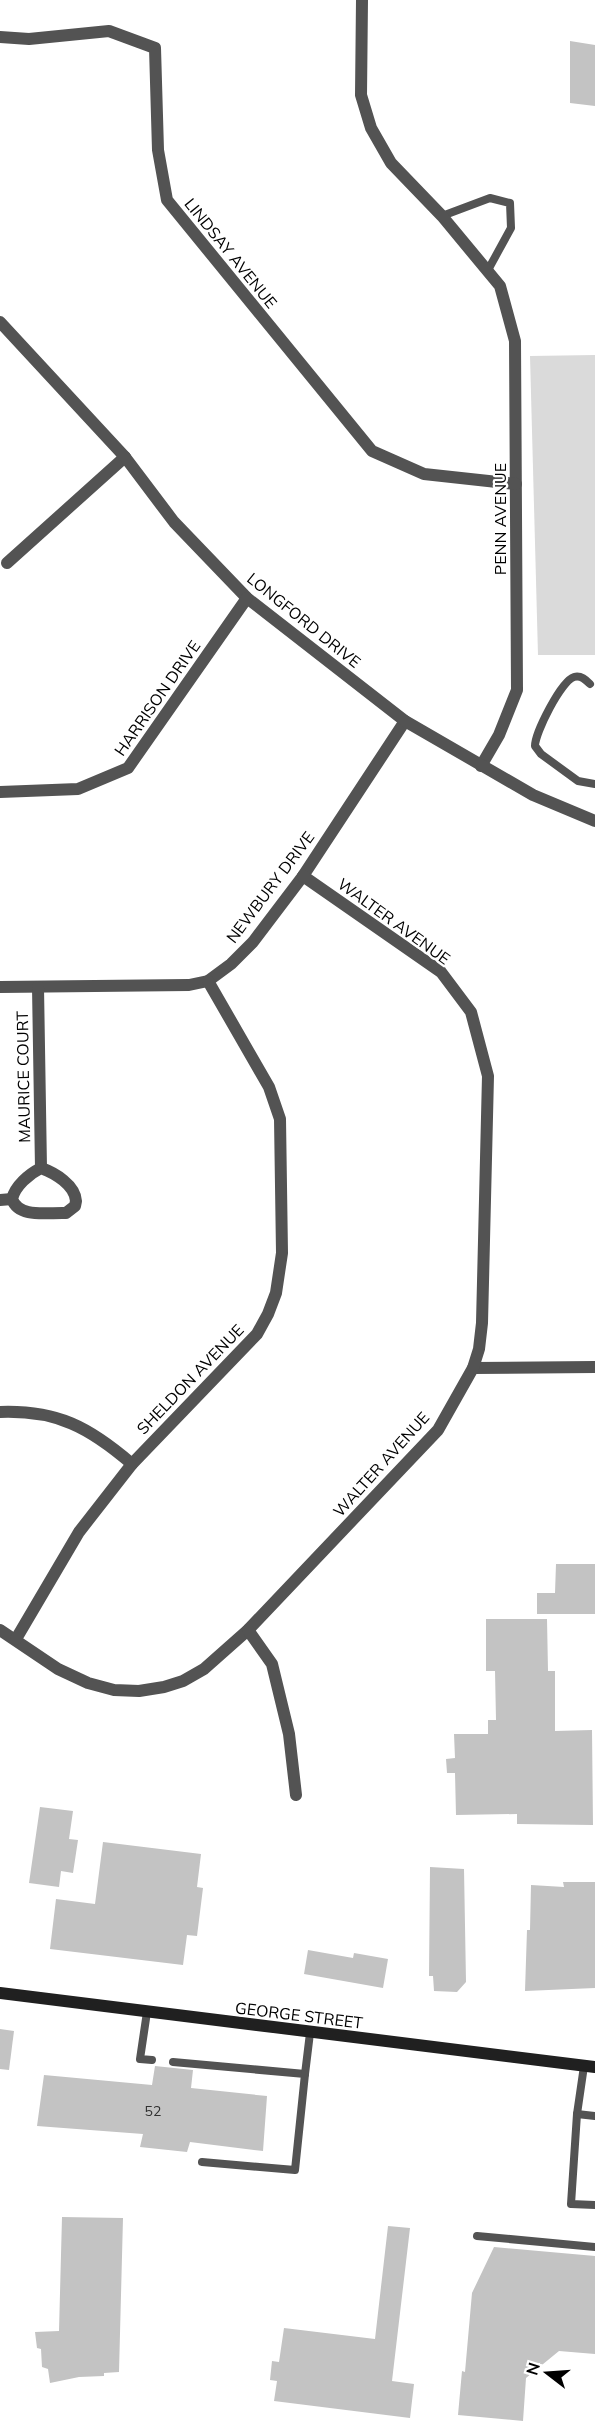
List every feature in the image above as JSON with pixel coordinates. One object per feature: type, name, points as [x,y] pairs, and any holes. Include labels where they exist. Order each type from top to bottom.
[{"type":"main road","name":"GEORGE STREET","points":[[0,1993],[590,2067]]},
{"type":"street","name":"PENN AVENUE","points":[[362,0],[361,95],[371,128],[391,163],[442,216],[500,286],[515,342],[517,690],[499,735],[481,766]]},
{"type":"street","name":"LINDSAY AVENUE","points":[[0,37],[29,39],[109,31],[155,48],[158,150],[167,200],[372,452],[424,474],[516,484]]},
{"type":"street","name":"LONGFORD DRIVE","points":[[0,322],[125,457],[174,522],[247,598],[405,721],[533,795],[595,821]]},
{"type":"street","points":[[7,563],[125,457]]},
{"type":"street","name":"HARRISON DRIVE","points":[[0,792],[78,789],[128,768],[247,598]]},
{"type":"street","name":"NEWBURY DRIVE","points":[[0,987],[189,985],[208,981],[231,964],[253,942],[303,876],[405,721]]},
{"type":"street","name":"WALTER AVENUE","points":[[0,1630],[58,1669],[88,1683],[114,1690],[139,1691],[183,1682],[204,1669],[248,1630],[438,1430],[473,1368],[479,1349],[482,1323],[488,1076],[471,1012],[441,972],[303,876]]},
{"type":"street","name":"SHELDON AVENUE","points":[[16,1639],[80,1532],[132,1464],[257,1334],[268,1314],[280,1274],[282,1235],[280,1119],[269,1087],[208,981]]},
{"type":"street","name":"MAURICE COURT","points":[[38,987],[41,1168]]},
{"type":"street","points":[[41,1168],[70,1186],[76,1196],[75,1206],[66,1213],[25,1212],[6,1199],[41,1168]]},
{"type":"street","points":[[473,1368],[595,1367]]},
{"type":"street","points":[[0,1412],[35,1412],[59,1417],[95,1434],[132,1464]]},
{"type":"street","points":[[248,1630],[272,1664],[289,1734],[296,1795]]},
{"type":"lane","points":[[442,216],[490,198],[510,202],[511,228],[488,270]]},
{"type":"lane","points":[[590,684],[578,677],[573,677],[564,685],[539,732],[536,746],[541,754],[578,781],[595,784]]},
{"type":"lane","points":[[147,2012],[140,2059],[152,2060]]},
{"type":"lane","points":[[202,2162],[296,2170],[310,2032]]},
{"type":"lane","points":[[172,2062],[305,2074]]},
{"type":"lane","points":[[590,2067],[577,2114],[571,2204],[595,2205]]},
{"type":"lane","points":[[577,2114],[595,2116]]},
{"type":"lane","points":[[477,2236],[595,2247]]},
{"type":"shaded area","points":[[595,355],[595,655],[538,655],[530,356]]},
{"type":"building","points":[[570,41],[595,45],[595,106],[570,103]]},
{"type":"building","points":[[556,1564],[595,1564],[595,1614],[537,1614],[537,1593],[555,1593]]},
{"type":"building","points":[[486,1619],[547,1619],[548,1671],[555,1671],[555,1731],[592,1730],[593,1825],[517,1824],[517,1814],[456,1815],[455,1773],[447,1773],[446,1759],[455,1758],[454,1734],[488,1734],[488,1720],[496,1720],[495,1671],[486,1671]]},
{"type":"building","points":[[40,1807],[73,1811],[69,1839],[78,1840],[73,1873],[61,1871],[59,1887],[29,1883]]},
{"type":"building","points":[[103,1842],[201,1854],[197,1887],[203,1888],[197,1936],[187,1935],[183,1965],[50,1949],[56,1899],[95,1904]]},
{"type":"building","points":[[430,1867],[464,1869],[466,1982],[457,1992],[434,1991],[433,1976],[429,1976]]},
{"type":"building","points":[[563,1882],[595,1882],[595,1988],[525,1991],[531,1885],[564,1887]]},
{"type":"building","points":[[308,1950],[353,1958],[354,1953],[388,1959],[383,1988],[304,1974]]},
{"type":"building","points":[[0,2029],[14,2031],[9,2070],[0,2069]]},
{"type":"building","points":[[155,2066],[193,2070],[191,2088],[267,2096],[263,2151],[190,2142],[187,2152],[140,2147],[143,2134],[37,2126],[44,2075],[152,2085]]},
{"type":"building","points":[[62,2217],[123,2218],[119,2372],[50,2383],[48,2369],[42,2367],[41,2349],[37,2348],[35,2332],[59,2331]]},
{"type":"building","points":[[388,2226],[410,2228],[392,2381],[414,2384],[410,2418],[274,2401],[277,2381],[270,2380],[272,2361],[279,2362],[284,2328],[375,2339]]},
{"type":"building","points":[[494,2247],[595,2256],[595,2354],[559,2351],[526,2378],[523,2421],[458,2415],[462,2371],[465,2372],[472,2293]]}]
